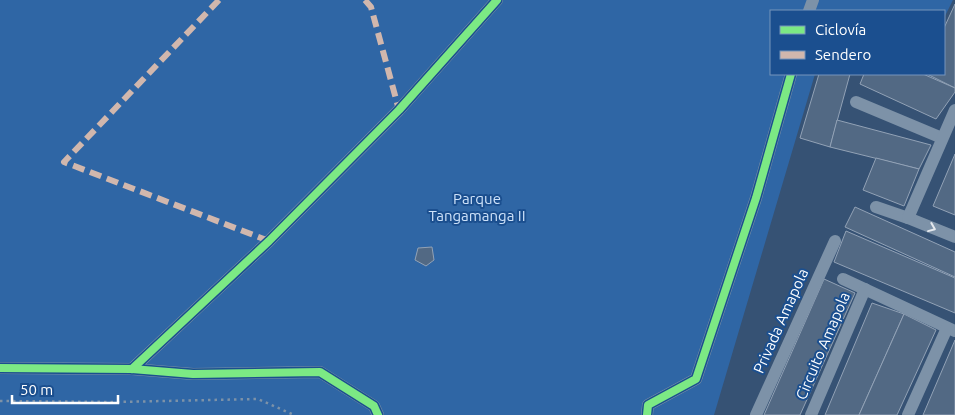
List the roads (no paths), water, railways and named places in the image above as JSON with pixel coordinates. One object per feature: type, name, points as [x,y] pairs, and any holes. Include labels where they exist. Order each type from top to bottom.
[{"type":"street","points":[[132,369],[269,241],[399,110],[497,0]]},
{"type":"street","points":[[647,415],[648,405],[696,379],[756,198],[791,75]]},
{"type":"street","points":[[856,102],[942,138]]},
{"type":"street","points":[[908,218],[955,110]]},
{"type":"street","points":[[876,206],[955,237]]},
{"type":"street","name":"Privada Amapola","points":[[756,415],[835,241]]},
{"type":"street","name":"Circuito Amapola","points":[[843,279],[951,330]]},
{"type":"street","name":"Circuito Amapola","points":[[811,415],[865,289]]},
{"type":"street","points":[[908,415],[951,330]]},
{"type":"street","points":[[0,368],[132,369],[193,374],[320,372],[374,406],[378,415]]},
{"type":"park label","name":"Parque Tangamanga II","points":[[477,208]]}]
